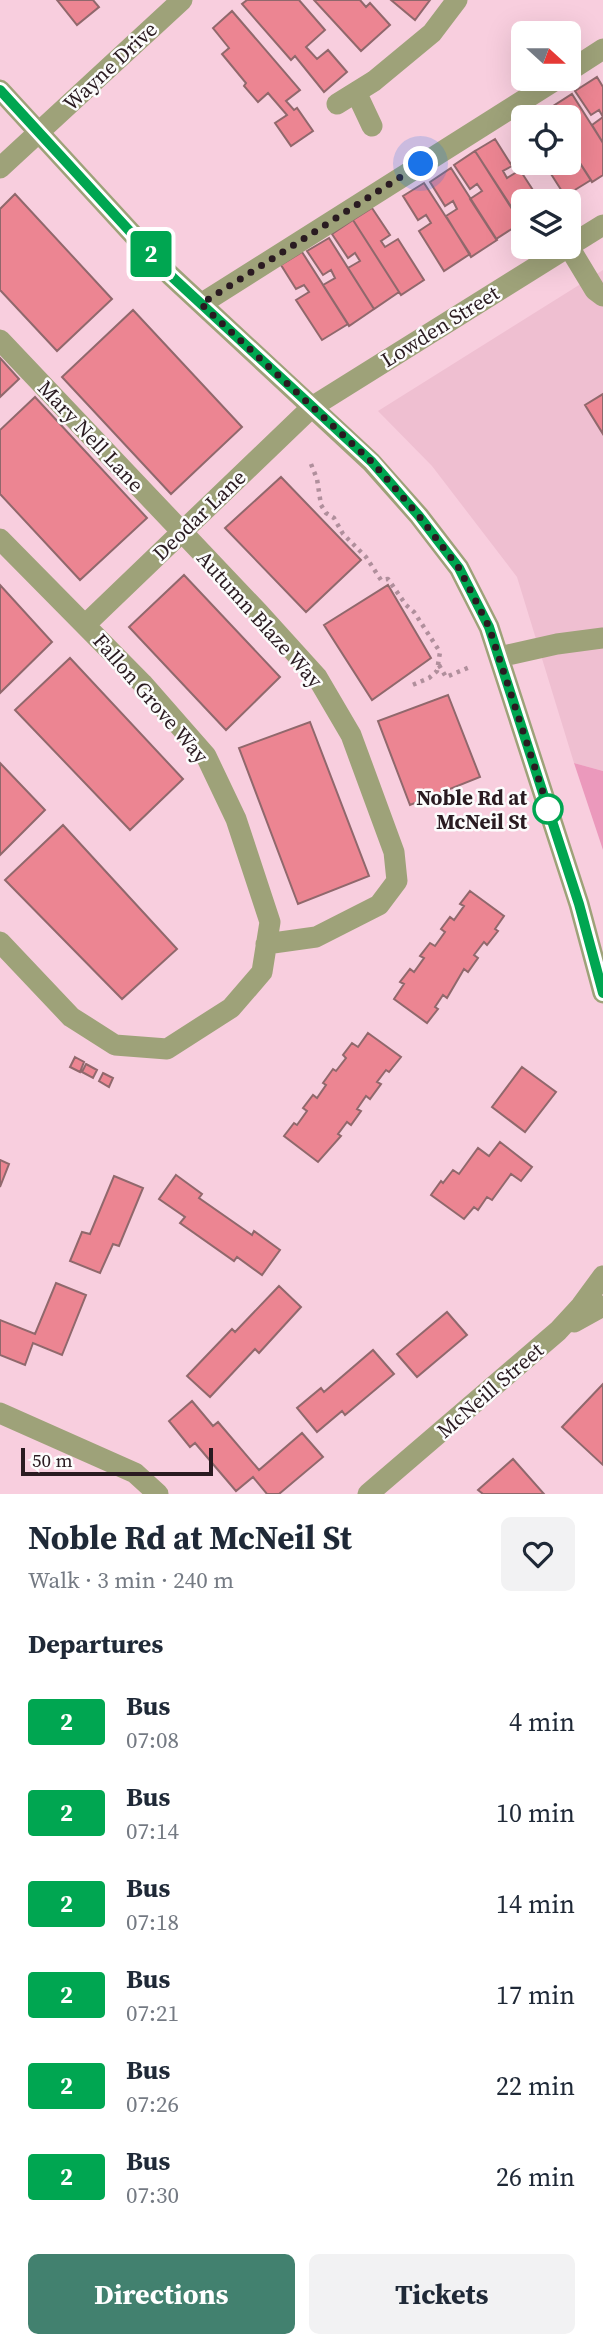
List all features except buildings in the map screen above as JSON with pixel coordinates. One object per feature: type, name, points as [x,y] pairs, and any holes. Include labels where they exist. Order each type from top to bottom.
[{"type":"street","points":[[337,104],[374,81],[432,33],[457,0]]},
{"type":"street","name":"Wayne Drive","points":[[38,132],[180,1]]},
{"type":"street","points":[[581,63],[603,49]]},
{"type":"street","points":[[0,90],[170,275],[372,462],[459,568],[489,627],[579,904],[603,990]]},
{"type":"street","points":[[201,304],[537,91]]},
{"type":"street","points":[[356,92],[372,126]]},
{"type":"street","points":[[0,168],[38,132]]},
{"type":"street","name":"Lowden Street","points":[[581,239],[603,225]]},
{"type":"street","name":"Lowden Street","points":[[312,407],[549,259]]},
{"type":"street","points":[[576,259],[595,290],[603,296]]},
{"type":"street","name":"Mary Nell Lane","points":[[0,340],[181,531]]},
{"type":"street","name":"Deodar Lane","points":[[86,624],[312,407]]},
{"type":"street","name":"Autumn Blaze Way","points":[[181,531],[317,677],[351,735],[394,852],[397,881],[379,905],[316,937],[266,944]]},
{"type":"street","name":"Fallon Grove Way","points":[[0,539],[86,624],[206,756],[236,820],[270,922],[262,972],[231,1008],[167,1049],[115,1045],[71,1017],[0,942]]},
{"type":"street","points":[[499,657],[557,644],[603,638]]},
{"type":"street","name":"McNeill Street","points":[[368,1494],[559,1330],[603,1276]]},
{"type":"street","points":[[559,1330],[603,1306]]},
{"type":"street","points":[[0,1413],[135,1472],[158,1494]]},
{"type":"path","points":[[311,464],[317,479],[321,505],[326,513],[334,518],[343,534],[366,557],[381,580],[388,579],[440,652],[437,671],[429,678],[410,686]]},
{"type":"path","points":[[439,665],[446,677],[470,667]]},
{"type":"shaded area","points":[[603,270],[603,771],[574,763],[517,577],[432,466],[378,411]]},
{"type":"shaded area","points":[[574,763],[603,771],[603,850]]},
{"type":"bus line","name":"2","points":[[0,90],[170,275],[372,462],[459,568],[489,627],[579,904],[603,993]]},
{"type":"place","name":"Noble Rd at McNeil St","points":[[548,809]]},
{"type":"route","points":[[421,164],[201,304],[372,462],[459,568],[489,627],[551,817],[548,809]]}]
